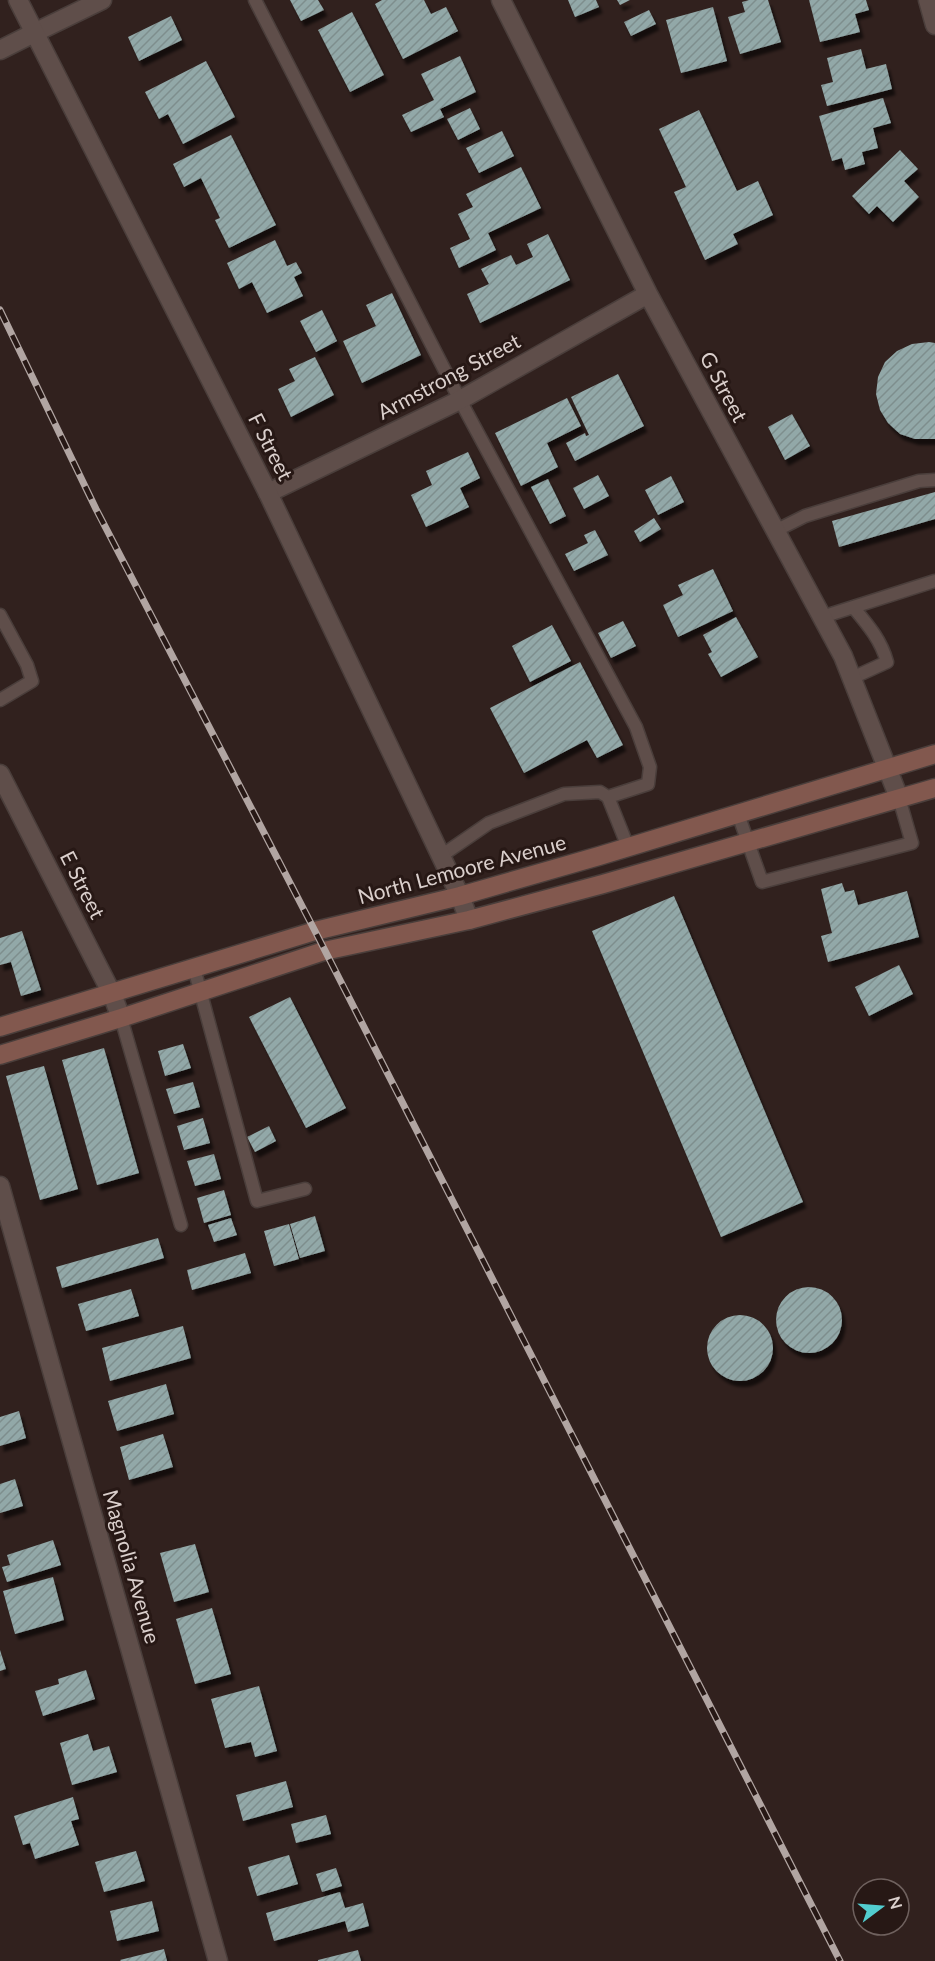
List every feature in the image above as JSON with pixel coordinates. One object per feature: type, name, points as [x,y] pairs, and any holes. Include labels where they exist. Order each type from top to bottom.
[{"type":"main road","name":"North Lemoore Avenue","points":[[0,1027],[315,931],[460,896],[935,754]]},
{"type":"main road","points":[[0,1055],[324,951],[469,920],[603,884],[935,788]]},
{"type":"street","name":"F Street","points":[[18,0],[268,493],[460,896],[469,920]]},
{"type":"street","points":[[0,50],[102,0]]},
{"type":"street","name":"G Street","points":[[501,0],[648,294],[843,656],[899,798]]},
{"type":"street","points":[[928,0],[935,25]]},
{"type":"street","name":"Armstrong Street","points":[[268,493],[460,400],[648,294]]},
{"type":"street","name":"E Street","points":[[0,774],[112,994],[121,1018]]},
{"type":"street","name":"Magnolia Avenue","points":[[0,1186],[218,1961]]},
{"type":"lane","points":[[255,0],[460,400],[636,727],[650,766],[648,784],[608,797]]},
{"type":"lane","points":[[775,531],[805,516],[920,481],[935,480]]},
{"type":"lane","points":[[822,617],[935,581]]},
{"type":"lane","points":[[852,678],[887,662],[875,633],[853,607]]},
{"type":"lane","points":[[0,615],[27,665],[32,681],[0,700]]},
{"type":"lane","points":[[441,856],[489,823],[564,794],[600,792],[608,797],[628,847]]},
{"type":"lane","points":[[738,814],[762,882],[912,843],[899,798]]},
{"type":"lane","points":[[194,968],[258,1201],[305,1188]]},
{"type":"lane","points":[[121,1018],[181,1225]]},
{"type":"building","points":[[290,0],[318,0],[324,10],[301,21]]},
{"type":"building","points":[[382,0],[424,0],[431,14],[446,7],[458,31],[403,59],[375,4]]},
{"type":"building","points":[[568,0],[596,0],[599,7],[575,17]]},
{"type":"building","points":[[617,0],[630,0],[620,5]]},
{"type":"building","points":[[768,0],[781,42],[740,54],[728,17],[745,12],[742,2]]},
{"type":"building","points":[[809,0],[866,0],[869,10],[855,14],[860,32],[820,42]]},
{"type":"building","points":[[713,7],[727,61],[681,73],[666,20]]},
{"type":"building","points":[[649,10],[656,24],[631,36],[624,22]]},
{"type":"building","points":[[352,12],[384,75],[350,92],[318,30]]},
{"type":"building","points":[[171,16],[182,40],[139,61],[128,37]]},
{"type":"building","points":[[861,49],[866,69],[886,64],[892,89],[827,106],[821,85],[833,82],[827,58]]},
{"type":"building","points":[[460,56],[476,92],[440,109],[444,117],[411,132],[402,115],[434,100],[421,74]]},
{"type":"building","points":[[206,61],[235,117],[183,144],[168,114],[159,119],[145,92]]},
{"type":"building","points":[[883,98],[891,123],[873,128],[878,148],[862,152],[865,164],[845,170],[842,158],[832,161],[819,116]]},
{"type":"building","points":[[470,108],[480,129],[458,140],[447,119]]},
{"type":"building","points":[[699,110],[737,191],[758,181],[773,215],[733,234],[738,244],[705,260],[674,192],[686,187],[659,129]]},
{"type":"building","points":[[502,131],[514,156],[479,173],[466,148]]},
{"type":"building","points":[[231,135],[276,225],[229,248],[215,220],[220,218],[201,178],[184,187],[173,164]]},
{"type":"building","points":[[900,150],[918,169],[904,181],[919,197],[893,222],[877,206],[869,214],[852,196]]},
{"type":"building","points":[[521,167],[541,208],[488,233],[496,250],[459,268],[450,248],[470,239],[458,214],[473,207],[466,194]]},
{"type":"building","points":[[548,234],[570,280],[480,323],[467,294],[489,284],[481,269],[511,255],[516,265],[533,257],[527,244]]},
{"type":"building","points":[[275,240],[287,266],[296,262],[302,273],[294,277],[303,296],[267,313],[252,282],[239,289],[227,263]]},
{"type":"building","points":[[392,293],[421,355],[362,383],[343,341],[376,326],[366,305]]},
{"type":"building","points":[[322,310],[337,341],[316,352],[300,321]]},
{"type":"building","points":[[935,343],[935,439],[915,439],[900,434],[888,423],[880,410],[876,394],[878,377],[885,362],[897,351],[912,344]]},
{"type":"building","points":[[315,357],[334,395],[291,417],[278,389],[295,381],[289,369]]},
{"type":"building","points":[[618,374],[644,426],[575,461],[566,443],[585,433],[586,436],[589,435],[571,397]]},
{"type":"building","points":[[567,398],[581,426],[547,443],[558,467],[521,486],[495,433]]},
{"type":"building","points":[[792,414],[810,446],[785,460],[768,427]]},
{"type":"building","points":[[468,452],[480,478],[460,488],[469,507],[426,527],[411,495],[432,485],[426,471]]},
{"type":"building","points":[[598,475],[609,496],[584,509],[573,488]]},
{"type":"building","points":[[671,476],[684,502],[658,515],[645,490]]},
{"type":"building","points":[[548,479],[566,516],[550,524],[531,487]]},
{"type":"building","points":[[935,492],[935,519],[839,547],[832,521]]},
{"type":"building","points":[[654,518],[661,529],[640,542],[634,531]]},
{"type":"building","points":[[595,530],[608,555],[574,571],[565,554],[588,543],[584,535]]},
{"type":"building","points":[[713,569],[733,611],[678,637],[663,605],[683,595],[678,585]]},
{"type":"building","points":[[736,617],[758,657],[721,677],[708,654],[712,652],[703,635]]},
{"type":"building","points":[[623,621],[636,646],[611,658],[598,633]]},
{"type":"building","points":[[552,625],[571,661],[530,682],[512,646]]},
{"type":"building","points":[[580,662],[623,745],[597,758],[587,740],[524,773],[490,708]]},
{"type":"building","points":[[842,883],[845,892],[854,890],[858,905],[907,891],[919,937],[828,962],[821,936],[832,933],[821,889]]},
{"type":"building","points":[[674,896],[803,1202],[721,1237],[592,931]]},
{"type":"building","points":[[22,931],[41,990],[21,996],[11,962],[0,965],[0,938]]},
{"type":"building","points":[[899,965],[913,994],[869,1016],[855,987]]},
{"type":"building","points":[[290,997],[346,1108],[306,1128],[249,1017]]},
{"type":"building","points":[[183,1044],[191,1068],[165,1076],[158,1051]]},
{"type":"building","points":[[104,1048],[139,1173],[97,1185],[62,1060]]},
{"type":"building","points":[[44,1066],[78,1189],[40,1200],[6,1076]]},
{"type":"building","points":[[193,1082],[200,1107],[174,1114],[166,1089]]},
{"type":"building","points":[[203,1118],[210,1143],[184,1150],[177,1126]]},
{"type":"building","points":[[269,1126],[276,1141],[255,1152],[247,1137]]},
{"type":"building","points":[[214,1154],[221,1179],[195,1186],[187,1161]]},
{"type":"building","points":[[224,1190],[231,1215],[204,1223],[197,1198]]},
{"type":"building","points":[[315,1216],[325,1251],[300,1258],[290,1224]]},
{"type":"building","points":[[231,1218],[237,1235],[214,1242],[208,1225]]},
{"type":"building","points":[[289,1224],[299,1259],[274,1266],[264,1231]]},
{"type":"building","points":[[158,1238],[164,1258],[62,1288],[56,1267]]},
{"type":"building","points":[[245,1253],[251,1273],[192,1290],[187,1270]]},
{"type":"building","points":[[802,1287],[816,1287],[828,1292],[837,1301],[842,1320],[840,1333],[833,1344],[816,1353],[802,1353],[790,1348],[781,1339],[776,1327],[776,1313],[781,1301],[790,1292]]},
{"type":"building","points":[[131,1289],[139,1316],[86,1331],[78,1304]]},
{"type":"building","points":[[733,1315],[747,1315],[759,1320],[768,1329],[773,1348],[771,1361],[764,1372],[747,1381],[733,1381],[721,1376],[712,1367],[707,1355],[707,1341],[712,1329],[721,1320]]},
{"type":"building","points":[[183,1326],[191,1358],[110,1381],[102,1348]]},
{"type":"building","points":[[166,1384],[174,1414],[117,1431],[108,1401]]},
{"type":"building","points":[[19,1411],[26,1438],[0,1446],[0,1417]]},
{"type":"building","points":[[163,1434],[173,1467],[129,1480],[120,1447]]},
{"type":"building","points":[[15,1479],[23,1506],[0,1513],[0,1484]]},
{"type":"building","points":[[53,1540],[61,1565],[7,1582],[2,1567],[10,1565],[7,1555]]},
{"type":"building","points":[[195,1544],[209,1592],[174,1602],[160,1553]]},
{"type":"building","points":[[53,1577],[64,1620],[15,1634],[3,1591]]},
{"type":"building","points":[[212,1608],[231,1674],[195,1684],[176,1619]]},
{"type":"building","points":[[0,1650],[6,1669],[0,1671]]},
{"type":"building","points":[[86,1670],[95,1699],[43,1716],[35,1691],[59,1684],[58,1679]]},
{"type":"building","points":[[259,1686],[277,1751],[255,1757],[251,1742],[225,1748],[211,1699]]},
{"type":"building","points":[[88,1734],[93,1751],[109,1746],[117,1772],[72,1785],[60,1743]]},
{"type":"building","points":[[286,1781],[293,1807],[243,1821],[236,1795]]},
{"type":"building","points":[[73,1797],[79,1819],[71,1821],[79,1845],[35,1859],[30,1843],[23,1845],[14,1816]]},
{"type":"building","points":[[326,1815],[331,1834],[296,1843],[291,1824]]},
{"type":"building","points":[[136,1851],[145,1881],[104,1892],[95,1862]]},
{"type":"building","points":[[289,1855],[298,1884],[257,1896],[248,1867]]},
{"type":"building","points":[[336,1868],[342,1886],[322,1892],[316,1874]]},
{"type":"building","points":[[340,1892],[345,1908],[363,1903],[369,1926],[348,1932],[345,1921],[274,1941],[266,1913]]},
{"type":"building","points":[[152,1901],[159,1931],[117,1941],[110,1911]]},
{"type":"building","points":[[164,1949],[167,1961],[120,1960]]},
{"type":"building","points":[[358,1950],[361,1961],[318,1961],[318,1960]]},
{"type":"railway","points":[[0,310],[96,509],[315,931],[840,1961]]}]
